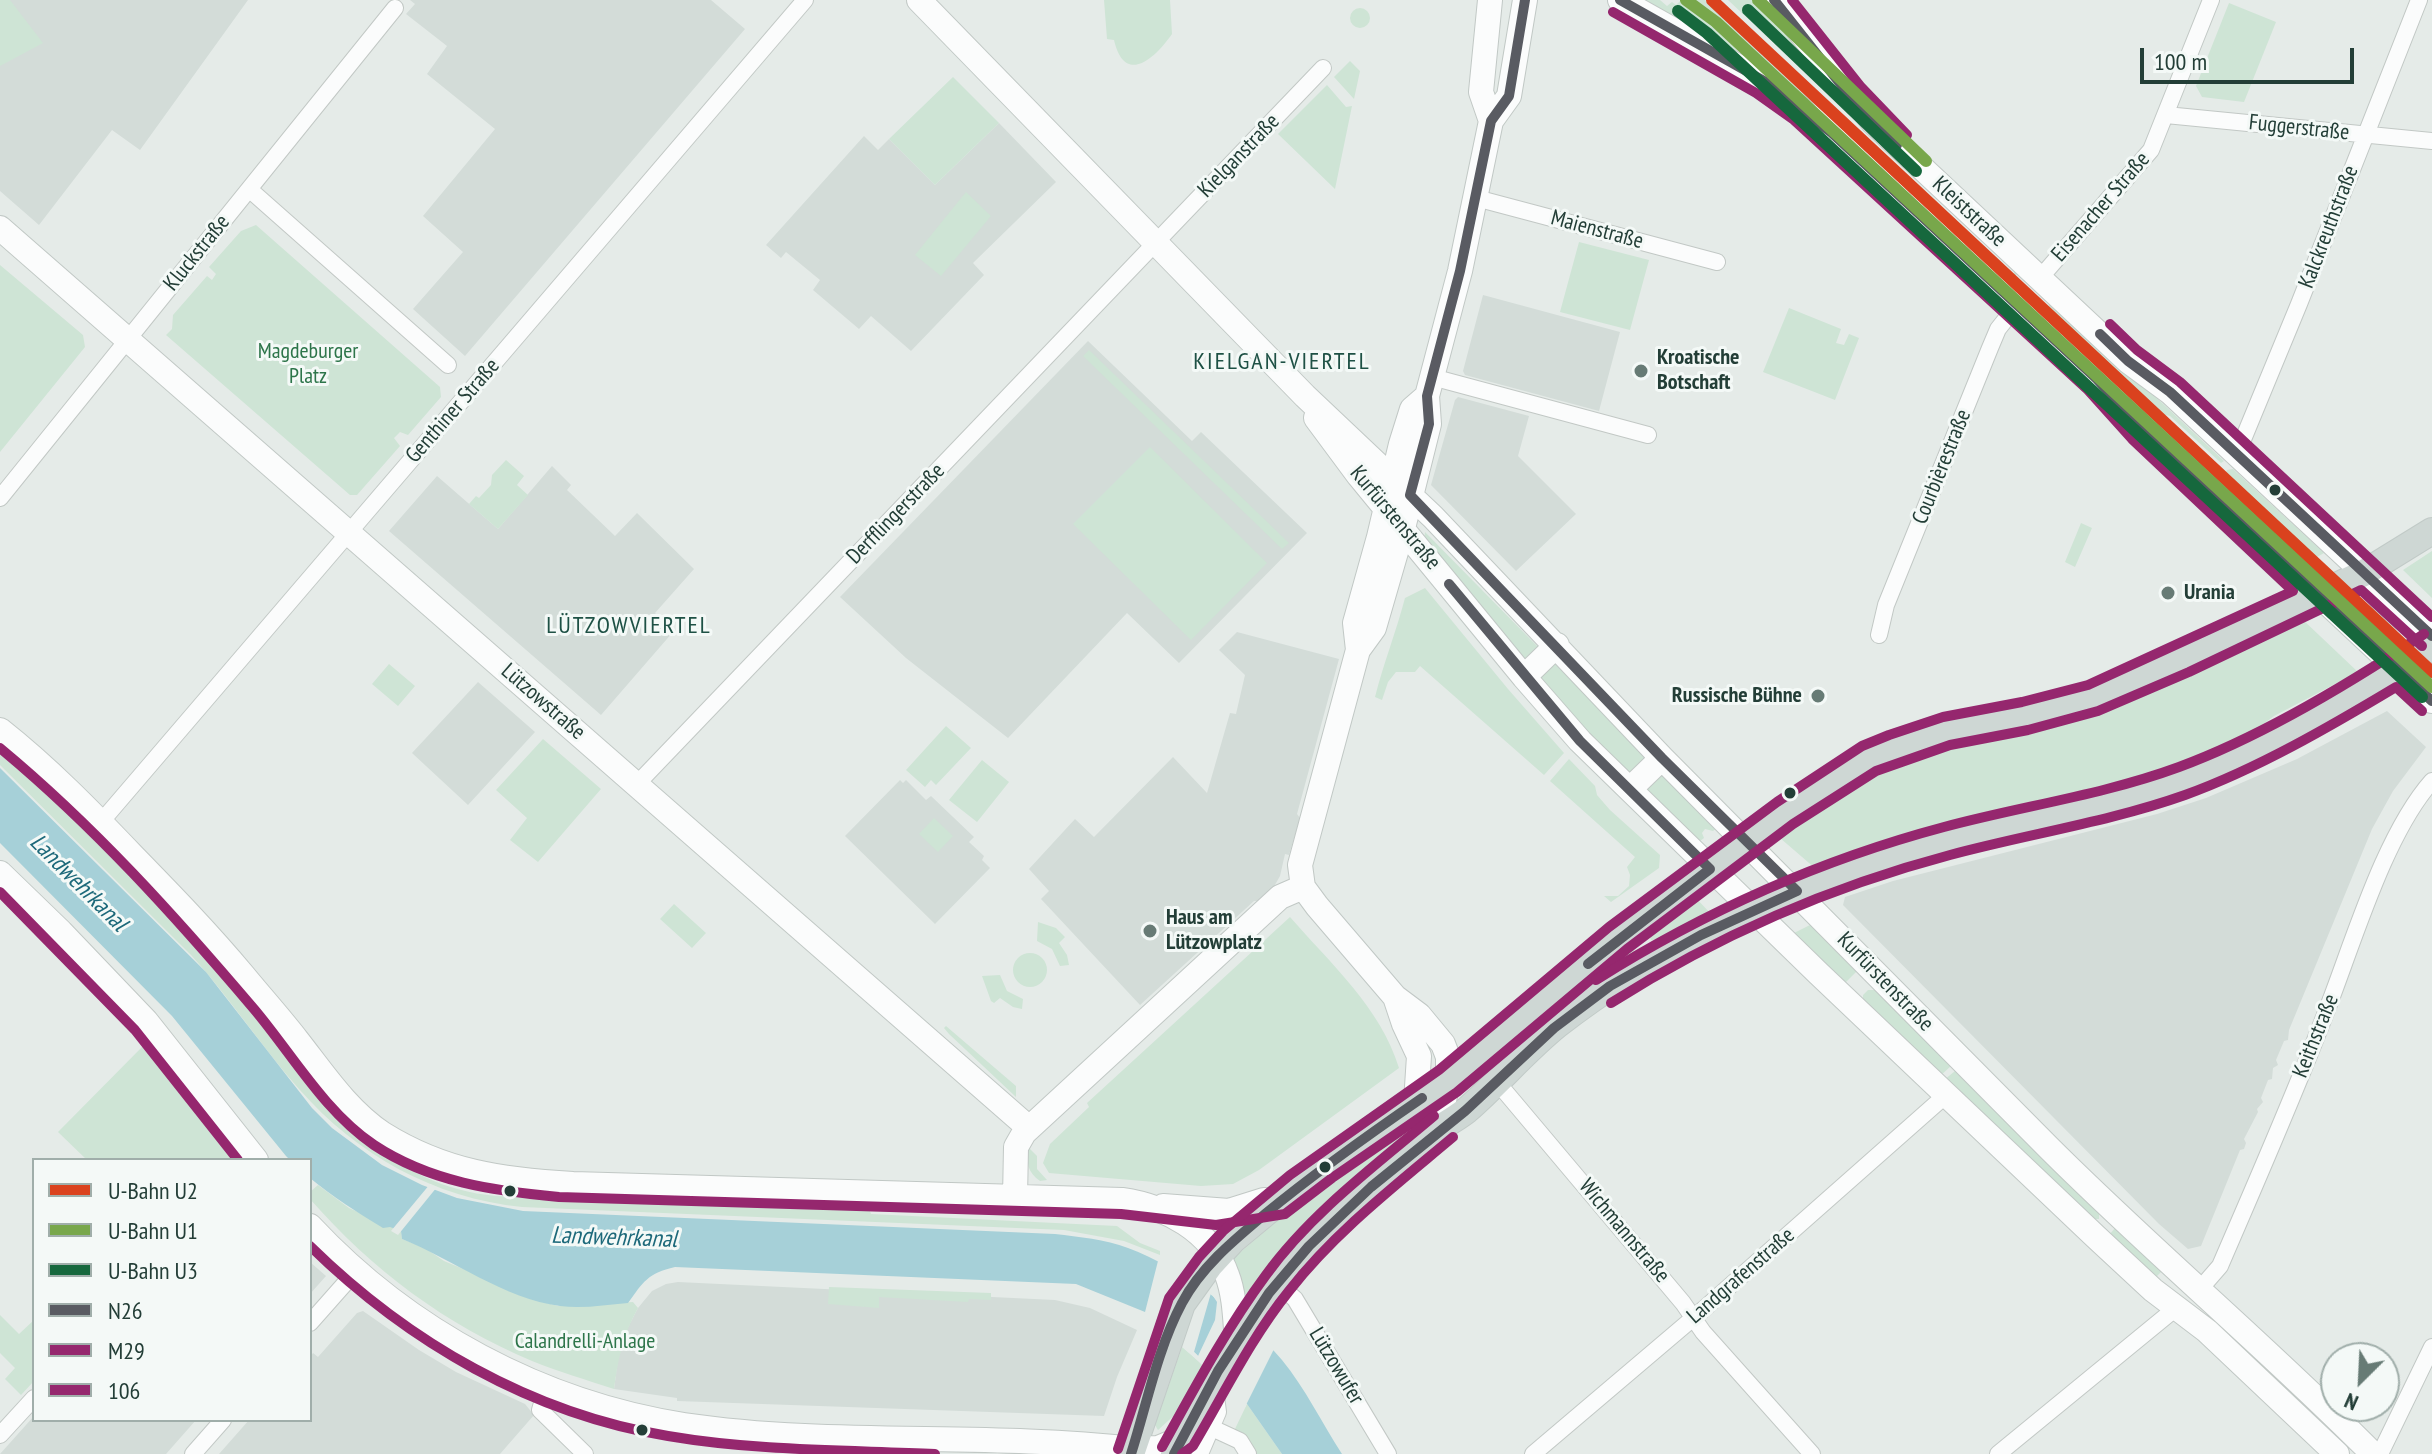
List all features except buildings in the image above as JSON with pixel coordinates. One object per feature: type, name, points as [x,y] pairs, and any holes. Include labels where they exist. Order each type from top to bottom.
[{"type":"main road","name":"Kurfürstenstraße","points":[[919,0],[1305,396],[1402,486],[1662,758],[2092,1191],[2373,1454]]},
{"type":"main road","points":[[1490,0],[1481,92],[1491,121]]},
{"type":"main road","points":[[1438,1130],[1448,1081],[1448,1057],[1443,1044],[1419,1015],[1395,997],[1317,906],[1303,887],[1300,865],[1358,650],[1374,628],[1403,528],[1402,486],[1412,409],[1430,386],[1476,198],[1491,121],[1509,96],[1522,0]]},
{"type":"main road","name":"Kleiststraße","points":[[1620,0],[1764,81],[1803,109],[2108,390],[2142,429],[2432,701]]},
{"type":"main road","name":"Kleiststraße","points":[[1774,0],[1873,122],[2128,361],[2170,392],[2432,636]]},
{"type":"main road","name":"Lützowstraße","points":[[0,228],[1029,1128]]},
{"type":"main road","points":[[2017,305],[2040,278]]},
{"type":"main road","name":"Kurfürstenstraße","points":[[1305,396],[1321,429],[1580,741],[1845,999],[2146,1284],[2207,1331],[2337,1454]]},
{"type":"main road","points":[[1358,650],[1355,623],[1386,507],[1402,486]]},
{"type":"main road","points":[[1132,1452],[1182,1304],[1218,1256],[1279,1202],[1448,1081],[1618,938],[1785,813],[1870,758],[1946,731],[2025,716],[2093,698],[2183,659],[2364,573],[2432,531]]},
{"type":"main road","points":[[1524,677],[1557,645]]},
{"type":"main road","points":[[1243,1312],[1277,1283],[1309,1246],[1359,1198],[1438,1130],[1463,1113],[1554,1028],[1667,953],[1753,910],[1853,869],[1920,848],[2116,802],[2237,759],[2370,687],[2432,646]]},
{"type":"main road","points":[[0,730],[101,822],[213,940],[354,1111],[381,1132],[448,1167],[481,1175],[560,1183],[1122,1200],[1229,1211],[1264,1200],[1279,1202]]},
{"type":"main road","points":[[1630,789],[1662,758]]},
{"type":"main road","points":[[0,873],[146,1021],[254,1158]]},
{"type":"main road","points":[[1015,1198],[1016,1147],[1029,1128],[1280,897],[1303,887]]},
{"type":"main road","points":[[1845,999],[1874,971]]},
{"type":"main road","points":[[1395,997],[1419,1056],[1416,1102]]},
{"type":"main road","points":[[312,1228],[356,1271],[440,1334],[492,1363],[610,1408],[686,1425],[819,1436],[1132,1452],[1158,1448],[1185,1449],[1215,1380],[1237,1342],[1243,1312],[1218,1256],[1198,1231],[1145,1204]]},
{"type":"main road","points":[[2176,1308],[2200,1289]]},
{"type":"street","name":"Genthiner Straße","points":[[101,822],[805,0]]},
{"type":"street","name":"Eisenacher Straße","points":[[2040,278],[2151,150],[2211,0]]},
{"type":"street","name":"Kalckreuthstraße","points":[[2237,454],[2419,0]]},
{"type":"street","name":"Kluckstraße","points":[[0,498],[395,8]]},
{"type":"street","name":"Kielganstraße","points":[[1155,243],[1323,68]]},
{"type":"street","name":"Fuggerstraße","points":[[2166,115],[2432,141]]},
{"type":"street","points":[[249,189],[448,365]]},
{"type":"street","name":"Maienstraße","points":[[1476,198],[1717,262]]},
{"type":"street","name":"Derfflingerstraße","points":[[637,784],[1155,243]]},
{"type":"street","name":"Courbièrestraße","points":[[1879,635],[1886,605],[1998,329],[2017,305]]},
{"type":"street","points":[[1430,386],[1648,435]]},
{"type":"street","name":"Keithstraße","points":[[2200,1289],[2216,1273],[2224,1256],[2318,1033],[2387,857],[2407,817],[2432,781]]},
{"type":"street","name":"Wichmannstraße","points":[[1497,1082],[1611,1215],[1693,1318],[1812,1454]]},
{"type":"street","name":"Landgrafenstraße","points":[[1533,1454],[1946,1095]]},
{"type":"street","points":[[312,1321],[356,1271]]},
{"type":"street","name":"Lützowufer","points":[[1277,1283],[1299,1306],[1388,1454]]},
{"type":"street","points":[[1998,1454],[2176,1308]]},
{"type":"street","points":[[2380,1454],[2432,1347]]},
{"type":"street","points":[[1185,1449],[1212,1428],[1218,1412],[1215,1380]]},
{"type":"street","points":[[547,1386],[540,1410],[585,1454]]},
{"type":"street","points":[[0,1435],[32,1400]]},
{"type":"street","points":[[193,1454],[221,1422]]},
{"type":"street","points":[[1212,1428],[1240,1441],[1248,1454]]},
{"type":"shaded area","points":[[0,0],[248,0],[140,150],[112,130],[39,225],[0,191]]},
{"type":"shaded area","points":[[410,0],[711,0],[745,29],[465,356],[413,309],[463,252],[423,216],[495,129],[427,74],[447,46],[406,14],[415,4]]},
{"type":"shaded area","points":[[999,123],[1056,182],[973,263],[984,275],[911,351],[871,316],[859,329],[813,290],[820,280],[786,252],[781,258],[766,245],[864,136],[878,150],[889,139],[935,185]]},
{"type":"shaded area","points":[[1483,295],[1620,332],[1599,411],[1465,375],[1463,371]]},
{"type":"shaded area","points":[[1088,341],[1192,441],[1201,432],[1307,533],[1179,663],[1127,613],[1008,738],[906,658],[840,597]]},
{"type":"shaded area","points":[[1458,397],[1529,416],[1518,456],[1576,514],[1516,571],[1431,485]]},
{"type":"shaded area","points":[[552,466],[571,485],[567,490],[615,536],[637,513],[694,569],[655,613],[673,632],[601,715],[389,531],[437,476],[498,529]]},
{"type":"shaded area","points":[[1237,632],[1339,659],[1297,814],[1300,818],[1289,855],[1285,854],[1280,876],[1272,890],[1260,901],[1254,901],[1140,1005],[1041,899],[1049,891],[1029,869],[1075,819],[1094,837],[1173,757],[1207,793],[1230,713],[1236,714],[1245,675],[1219,650]]},
{"type":"shaded area","points":[[478,682],[535,732],[468,805],[412,753]]},
{"type":"shaded area","points":[[2387,711],[2426,747],[2393,791],[2372,829],[2289,1030],[2288,1040],[2284,1041],[2276,1060],[2278,1065],[2273,1068],[2272,1079],[2268,1080],[2261,1098],[2263,1102],[2244,1139],[2244,1149],[2240,1150],[2201,1246],[2188,1249],[2159,1224],[1843,905],[1845,897],[1893,881],[2157,814],[2206,798],[2297,759]]},
{"type":"shaded area","points":[[900,780],[903,783],[906,780],[926,800],[931,796],[974,837],[969,842],[984,856],[982,860],[990,868],[935,924],[845,836]]},
{"type":"shaded area","points":[[312,1264],[326,1276],[312,1292]]},
{"type":"shaded area","points":[[678,1282],[1055,1300],[1090,1308],[1137,1330],[1104,1416],[677,1401],[677,1398],[614,1389],[619,1351],[638,1308],[652,1291]]},
{"type":"shaded area","points":[[363,1311],[456,1372],[525,1404],[534,1415],[500,1454],[219,1454],[247,1422],[312,1422],[312,1354],[318,1357],[357,1313]]},
{"type":"shaded area","points":[[32,1418],[32,1422],[194,1422],[166,1454],[0,1454]]},
{"type":"green space","points":[[0,0],[10,0],[43,43],[0,66]]},
{"type":"green space","points":[[1104,0],[1170,0],[1172,34],[1150,58],[1133,65],[1125,62],[1114,40],[1107,39]]},
{"type":"green space","points":[[1638,0],[1660,0],[1667,6],[1672,2],[1676,5],[1681,0],[1705,0],[2007,281],[2016,270],[1728,0],[1766,0],[2020,271],[2006,285],[1836,127]]},
{"type":"green space","points":[[2229,3],[2276,22],[2244,102],[2202,97],[2196,86]]},
{"type":"green space","points":[[1360,8],[1367,11],[1370,18],[1367,25],[1360,28],[1353,25],[1350,18],[1353,11]]},
{"type":"green space","points":[[1350,61],[1360,71],[1354,99],[1334,77]]},
{"type":"green space","points":[[953,77],[999,123],[935,185],[889,139]]},
{"type":"green space","points":[[1327,85],[1346,107],[1352,106],[1335,189],[1278,134]]},
{"type":"green space","points":[[966,192],[991,216],[941,276],[915,255]]},
{"type":"green space","name":"Magdeburger Platz","points":[[256,225],[440,387],[441,397],[408,435],[400,432],[394,438],[400,446],[357,495],[350,495],[166,335],[172,329],[173,315],[207,276],[212,280],[216,274],[209,267],[241,231]]},
{"type":"green space","points":[[1579,242],[1649,260],[1630,330],[1560,312]]},
{"type":"green space","points":[[0,265],[83,335],[85,347],[0,452]]},
{"type":"green space","points":[[2053,301],[2224,461],[2221,463],[2170,416],[2140,409],[2039,316]]},
{"type":"green space","points":[[1789,308],[1841,329],[1836,343],[1844,345],[1849,334],[1859,338],[1835,400],[1763,372]]},
{"type":"green space","points":[[1089,350],[1289,543],[1282,549],[1083,356]]},
{"type":"green space","points":[[1150,447],[1267,563],[1191,640],[1073,524]]},
{"type":"green space","points":[[506,460],[524,476],[517,485],[528,495],[498,529],[469,504],[491,485],[492,475]]},
{"type":"green space","points":[[2233,469],[2324,553],[2310,561],[2261,514],[2229,493],[2224,475],[2227,470]]},
{"type":"green space","points":[[2081,523],[2092,528],[2075,567],[2065,562]]},
{"type":"green space","points":[[1425,532],[1539,648],[1525,664],[1424,542]]},
{"type":"green space","points":[[2432,551],[2432,598],[2403,570]]},
{"type":"green space","points":[[1425,588],[1564,753],[1544,775],[1420,666],[1415,672],[1396,672],[1388,682],[1382,700],[1375,697],[1405,598]]},
{"type":"green space","points":[[2373,601],[2390,617],[2397,631],[2394,636],[2372,616],[2370,604]]},
{"type":"green space","points":[[2301,618],[2358,672],[2274,716],[2238,743],[2161,774],[2116,788],[1922,833],[1816,869],[1780,838],[1841,794],[1908,760],[1956,744],[2054,724],[2114,705],[2195,671]]},
{"type":"green space","points":[[389,664],[415,686],[398,706],[372,684]]},
{"type":"green space","points":[[1550,664],[1555,664],[1648,759],[1628,776],[1538,679]]},
{"type":"green space","points":[[946,726],[971,748],[936,785],[931,780],[925,787],[906,770]]},
{"type":"green space","points":[[543,739],[601,789],[538,862],[510,840],[527,818],[496,790]]},
{"type":"green space","points":[[0,752],[100,844],[172,917],[343,1117],[395,1161],[425,1177],[459,1189],[496,1196],[870,1211],[871,1214],[1117,1226],[1140,1243],[1160,1251],[1160,1255],[1124,1241],[1064,1230],[522,1207],[458,1194],[428,1183],[372,1153],[322,1113],[285,1073],[191,955],[0,765]]},
{"type":"green space","points":[[1569,759],[1595,786],[1597,795],[1610,810],[1660,855],[1659,868],[1611,902],[1604,896],[1618,896],[1629,886],[1627,867],[1635,857],[1550,781]]},
{"type":"green space","points":[[982,760],[1009,782],[977,822],[949,800]]},
{"type":"green space","points":[[1660,775],[1664,775],[1718,827],[1713,831],[1705,829],[1702,833],[1704,838],[1700,841],[1647,790]]},
{"type":"green space","points":[[934,818],[953,836],[938,852],[919,834]]},
{"type":"green space","points":[[1695,897],[1711,914],[1660,941],[1651,940],[1647,930]]},
{"type":"green space","points":[[674,904],[706,933],[692,948],[660,919]]},
{"type":"green space","points":[[1290,917],[1367,1006],[1391,1046],[1399,1068],[1259,1170],[1233,1184],[1201,1186],[1049,1173],[1043,1163],[1050,1144],[1089,1107],[1087,1103]]},
{"type":"green space","points":[[1038,922],[1056,928],[1065,937],[1059,943],[1069,965],[1060,966],[1052,949],[1037,941]]},
{"type":"green space","points":[[1812,924],[1857,971],[1843,985],[1790,935]]},
{"type":"green space","points":[[1629,945],[1634,949],[1635,956],[1567,1001],[1565,998]]},
{"type":"green space","points":[[1030,953],[1042,958],[1047,970],[1042,982],[1030,987],[1018,982],[1013,970],[1018,958]]},
{"type":"green space","points":[[1000,975],[1007,991],[1023,999],[1022,1009],[1000,998],[994,1003],[991,1001],[982,976]]},
{"type":"green space","points":[[1868,990],[1876,990],[1951,1066],[1940,1076],[1863,1002],[1863,995]]},
{"type":"green space","points":[[946,1026],[1016,1086],[1016,1097],[949,1034],[944,1028]]},
{"type":"green space","points":[[143,1046],[232,1158],[85,1158],[58,1132]]},
{"type":"green space","points":[[1955,1071],[2099,1210],[2099,1219],[2092,1219],[1944,1080]]},
{"type":"green space","points":[[1431,1111],[1431,1115],[1358,1178],[1312,1223],[1250,1297],[1238,1290],[1230,1261],[1283,1216]]},
{"type":"green space","points":[[1029,1148],[1037,1156],[1037,1169],[1047,1180],[1040,1181],[1030,1170],[1027,1158]]},
{"type":"green space","name":"Calandrelli-Anlage","points":[[318,1185],[349,1208],[401,1231],[402,1239],[425,1248],[444,1261],[543,1302],[558,1306],[633,1302],[638,1308],[622,1347],[614,1389],[532,1361],[440,1313],[359,1249],[312,1201],[312,1190]]},
{"type":"green space","points":[[2116,1227],[2164,1269],[2155,1278],[2109,1235]]},
{"type":"green space","points":[[829,1287],[991,1293],[991,1300],[969,1299],[968,1302],[879,1297],[879,1308],[828,1304]]},
{"type":"green space","points":[[0,1315],[19,1334],[32,1322],[32,1383],[21,1395],[5,1379],[15,1368],[0,1353]]},
{"type":"green space","points":[[1182,1347],[1205,1367],[1179,1411],[1158,1430],[1155,1425]]},
{"type":"green space","points":[[1247,1404],[1282,1454],[1254,1454],[1234,1431]]},
{"type":"water","name":"Landwehrkanal","points":[[0,768],[206,972],[312,1108],[332,1128],[382,1165],[422,1185],[457,1198],[523,1211],[1055,1234],[1119,1245],[1149,1257],[1191,1281],[1250,1327],[1290,1371],[1342,1454],[1282,1454],[1247,1404],[1194,1352],[1145,1312],[1076,1284],[675,1267],[647,1279],[628,1303],[568,1307],[539,1302],[499,1287],[402,1239],[401,1231],[383,1228],[312,1179],[312,1158],[288,1158],[172,1016],[0,843]]},
{"type":"pier","points":[[430,1184],[437,1187],[398,1235],[391,1231]]},
{"type":"pier","points":[[1159,1257],[1225,1301],[1275,1347],[1245,1407],[1192,1355],[1144,1316]],"holes":[[[1211,1293],[1217,1302],[1215,1320],[1198,1356],[1194,1352]]]},
{"type":"metro line","name":"U1","points":[[1686,0],[1716,22],[2432,687]]},
{"type":"metro line","name":"U2","points":[[1712,0],[2432,672]]},
{"type":"metro line","name":"U1","points":[[1758,0],[1926,161]]},
{"type":"metro line","name":"U3","points":[[1748,10],[1916,171]]},
{"type":"metro line","name":"U3","points":[[1678,11],[1707,33],[2422,697]]},
{"type":"transit line","name":"N26","points":[[1174,1454],[1218,1371],[1269,1293],[1309,1246],[1371,1187],[1465,1111],[1554,1028],[1610,986],[1701,935],[1797,891],[1662,758],[1410,495],[1429,424],[1427,396],[1460,271],[1491,121],[1509,96],[1525,0]]},
{"type":"transit line","name":"N26","points":[[1620,0],[1764,81],[1832,133],[2097,379],[2151,438],[2432,701]]},
{"type":"transit line","name":"N26","points":[[1774,0],[1850,96],[1897,145]]},
{"type":"transit line","name":"106","points":[[1792,0],[1861,87],[1907,135]]},
{"type":"transit line","name":"106","points":[[1118,1449],[1169,1298],[1223,1231],[1290,1175],[1439,1070],[1609,927],[1777,802],[1862,746],[1943,717],[2088,685],[2293,591],[2132,439],[2087,389],[1794,120],[1756,93],[1613,12]]},
{"type":"transit line","name":"106","points":[[2110,324],[2137,350],[2180,382],[2432,617]]},
{"type":"transit line","name":"N26","points":[[2100,334],[2128,361],[2170,392],[2432,636]]},
{"type":"transit line","name":"N26","points":[[1449,584],[1580,741],[1710,869],[1588,964]]},
{"type":"transit line","name":"M29","points":[[0,748],[101,840],[164,906],[254,1009],[340,1116],[374,1145],[417,1168],[487,1188],[559,1197],[1121,1214],[1216,1225],[1285,1214],[1457,1092],[1627,949],[1793,824],[1876,771],[1950,745],[2028,730],[2098,711],[2189,672],[2361,590],[2422,646]]},
{"type":"transit line","name":"106","points":[[1596,980],[1721,910],[1852,855],[1944,827],[2150,777],[2211,754],[2305,708],[2424,634]]},
{"type":"transit line","name":"M29","points":[[1611,1003],[1733,935],[1861,882],[1950,855],[2127,813],[2185,795],[2293,746],[2396,687],[2422,711]]},
{"type":"transit line","name":"M29","points":[[0,892],[135,1030],[236,1158]]},
{"type":"transit line","name":"N26","points":[[1131,1454],[1173,1321],[1208,1266],[1284,1199],[1422,1098]]},
{"type":"transit line","name":"106","points":[[1162,1447],[1224,1338],[1284,1252],[1324,1210],[1434,1116]]},
{"type":"transit line","name":"M29","points":[[1182,1454],[1193,1446],[1262,1328],[1307,1269],[1367,1210],[1453,1137]]},
{"type":"transit line","name":"M29","points":[[312,1248],[348,1281],[430,1343],[521,1392],[568,1411],[668,1436],[734,1445],[935,1454]]},
{"type":"place","name":"Kroatische Botschaft","points":[[1641,371]]},
{"type":"place","name":"Urania","points":[[2168,593]]},
{"type":"place","name":"Russische Bühne","points":[[1818,696]]},
{"type":"place","name":"Haus am Lützowplatz","points":[[1150,931]]},
{"type":"district","name":"KIELGAN-VIERTEL","points":[[1282,362]]},
{"type":"district","name":"LÜTZOWVIERTEL","points":[[629,626]]}]
